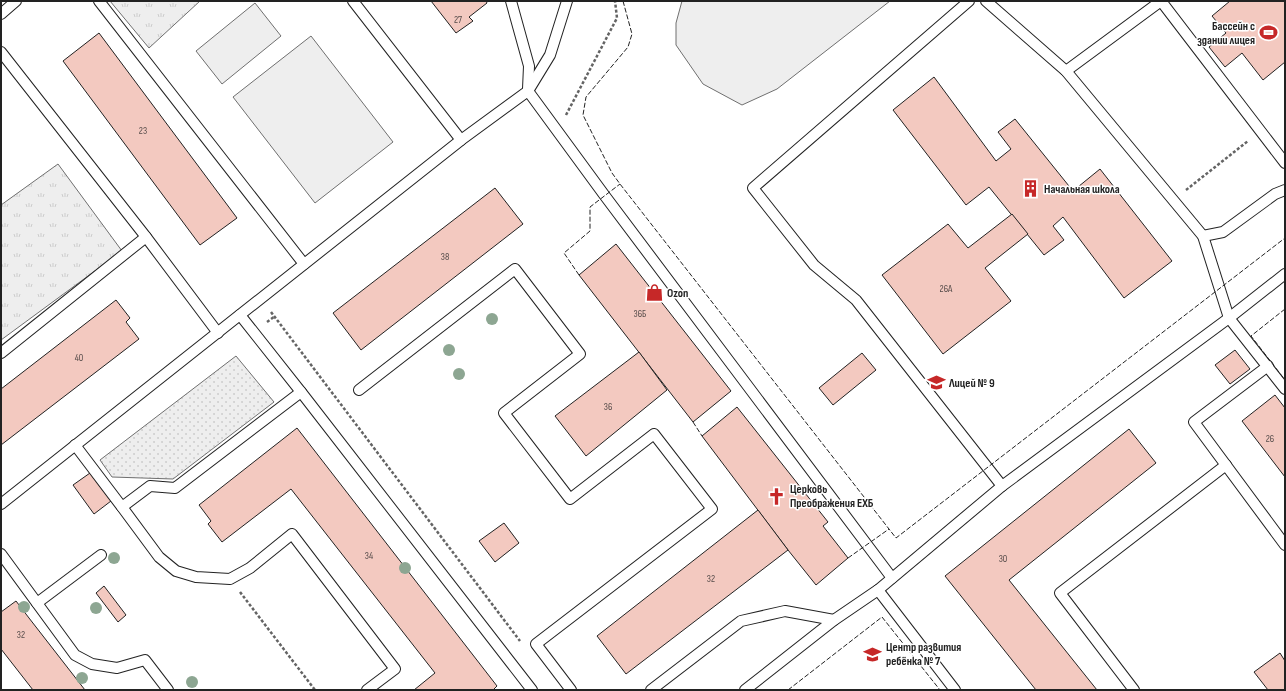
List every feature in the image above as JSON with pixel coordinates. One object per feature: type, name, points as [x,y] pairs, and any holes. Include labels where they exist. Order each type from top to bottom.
[{"type":"lane","points":[[1,14],[16,1]]},
{"type":"lane","points":[[99,1],[304,264]]},
{"type":"lane","points":[[353,1],[461,140]]},
{"type":"lane","points":[[511,1],[529,66],[528,91],[557,132],[892,578]]},
{"type":"lane","points":[[1,504],[461,140],[528,91],[550,55],[567,1]]},
{"type":"lane","points":[[969,1],[753,188],[814,265],[856,300],[1002,486]]},
{"type":"lane","points":[[986,1],[1066,71],[1203,236],[1229,318],[1285,389]]},
{"type":"lane","points":[[1066,71],[1161,1],[1285,163]]},
{"type":"lane","points":[[1,52],[146,237],[218,332]]},
{"type":"lane","points":[[1203,236],[1223,232],[1275,194],[1285,190]]},
{"type":"lane","points":[[1,353],[146,237]]},
{"type":"lane","points":[[359,390],[515,269],[580,354],[504,413],[570,499],[654,434],[712,509],[536,644],[571,690]]},
{"type":"lane","points":[[745,690],[834,620],[878,590],[1002,486],[1229,318],[1285,274]]},
{"type":"lane","points":[[240,315],[302,392],[532,690]]},
{"type":"lane","points":[[1268,366],[1194,422],[1285,545]]},
{"type":"lane","points":[[122,507],[150,486],[175,488],[302,392]]},
{"type":"lane","points":[[76,445],[159,557],[176,571],[196,577],[230,579],[250,568],[292,534],[395,668],[367,690]]},
{"type":"lane","points":[[1134,690],[1060,593],[1226,465]]},
{"type":"lane","points":[[1,554],[75,655],[92,664],[117,668],[145,660],[168,690]]},
{"type":"lane","points":[[37,603],[101,555]]},
{"type":"lane","points":[[878,590],[955,690]]},
{"type":"lane","points":[[651,690],[741,621],[785,611],[834,620]]},
{"type":"path","points":[[557,132],[617,18],[615,1]]},
{"type":"path","points":[[1173,200],[1262,131]]},
{"type":"path","points":[[261,298],[523,645]]},
{"type":"path","points":[[230,579],[315,690]]},
{"type":"green space","points":[[110,1],[200,1],[149,48]]},
{"type":"green space","points":[[682,1],[890,1],[777,89],[742,105],[703,84],[676,45],[676,23]]},
{"type":"green space","points":[[255,3],[281,36],[222,84],[196,51]]},
{"type":"green space","points":[[311,36],[393,142],[315,203],[233,97]]},
{"type":"green space","points":[[58,164],[122,251],[1,340],[1,205]]},
{"type":"green space","points":[[236,356],[274,402],[173,479],[112,477],[100,460]]},
{"type":"building","points":[[431,1],[486,1],[487,3],[469,17],[473,21],[456,33]]},
{"type":"building","points":[[1230,1],[1285,1],[1285,62],[1263,80],[1242,53],[1225,67],[1209,47],[1226,33],[1212,16]]},
{"type":"building","points":[[99,33],[237,218],[200,245],[63,61]]},
{"type":"building","name":"Начальная школа","points":[[934,77],[996,161],[1011,149],[998,132],[1015,119],[1073,191],[1100,169],[1172,261],[1124,298],[1063,217],[1053,226],[1064,240],[1044,255],[989,187],[966,205],[893,110]]},
{"type":"building","points":[[495,188],[523,224],[361,350],[333,313]]},
{"type":"building","points":[[1012,214],[1028,234],[985,268],[1011,301],[943,354],[882,275],[948,224],[968,248]]},
{"type":"building","points":[[616,244],[731,391],[693,422],[579,275]]},
{"type":"building","points":[[116,300],[130,318],[126,322],[139,339],[1,445],[1,389]]},
{"type":"building","points":[[1235,350],[1250,369],[1230,384],[1215,365]]},
{"type":"building","points":[[639,352],[667,390],[586,456],[555,416]]},
{"type":"building","points":[[862,353],[876,370],[833,405],[819,388]]},
{"type":"building","points":[[1275,395],[1285,408],[1285,477],[1242,421]]},
{"type":"building","points":[[737,407],[828,522],[823,526],[848,558],[816,585],[702,436]]},
{"type":"building","points":[[297,428],[497,686],[493,690],[414,690],[435,673],[291,489],[222,542],[208,524],[211,521],[199,505]]},
{"type":"building","points":[[1129,429],[1156,463],[1009,580],[1097,690],[1036,690],[945,576]]},
{"type":"building","points":[[90,473],[111,501],[94,514],[73,485]]},
{"type":"building","points":[[758,510],[788,550],[626,674],[597,636]]},
{"type":"building","points":[[504,523],[519,543],[495,562],[479,541]]},
{"type":"building","points":[[104,586],[126,615],[118,622],[96,593]]},
{"type":"building","points":[[16,601],[85,690],[33,690],[1,649],[1,612]]},
{"type":"building","points":[[1280,653],[1285,661],[1285,690],[1268,690],[1254,672]]},
{"type":"fence","points":[[623,1],[632,34],[628,47],[586,97],[583,115],[612,173],[896,538],[1285,238]]},
{"type":"fence","points":[[579,275],[564,253],[590,231],[590,207],[620,184]]},
{"type":"fence","points":[[1285,309],[1251,336],[1285,380]]},
{"type":"fence","points":[[693,422],[702,436]]},
{"type":"fence","points":[[848,558],[889,529]]},
{"type":"fence","points":[[788,690],[882,617],[940,690]]},
{"type":"place","name":"Бассейн с здании лицея","points":[[1268,33]]},
{"type":"place","name":"Начальная школа","points":[[1031,189]]},
{"type":"place","name":"Ozon","points":[[654,293]]},
{"type":"place","name":"Лицей № 9","points":[[936,383]]},
{"type":"place","name":"Церковь Преображения ЕХБ","points":[[777,496]]},
{"type":"place","name":"Центр развития ребёнка № 7","points":[[873,654]]}]
